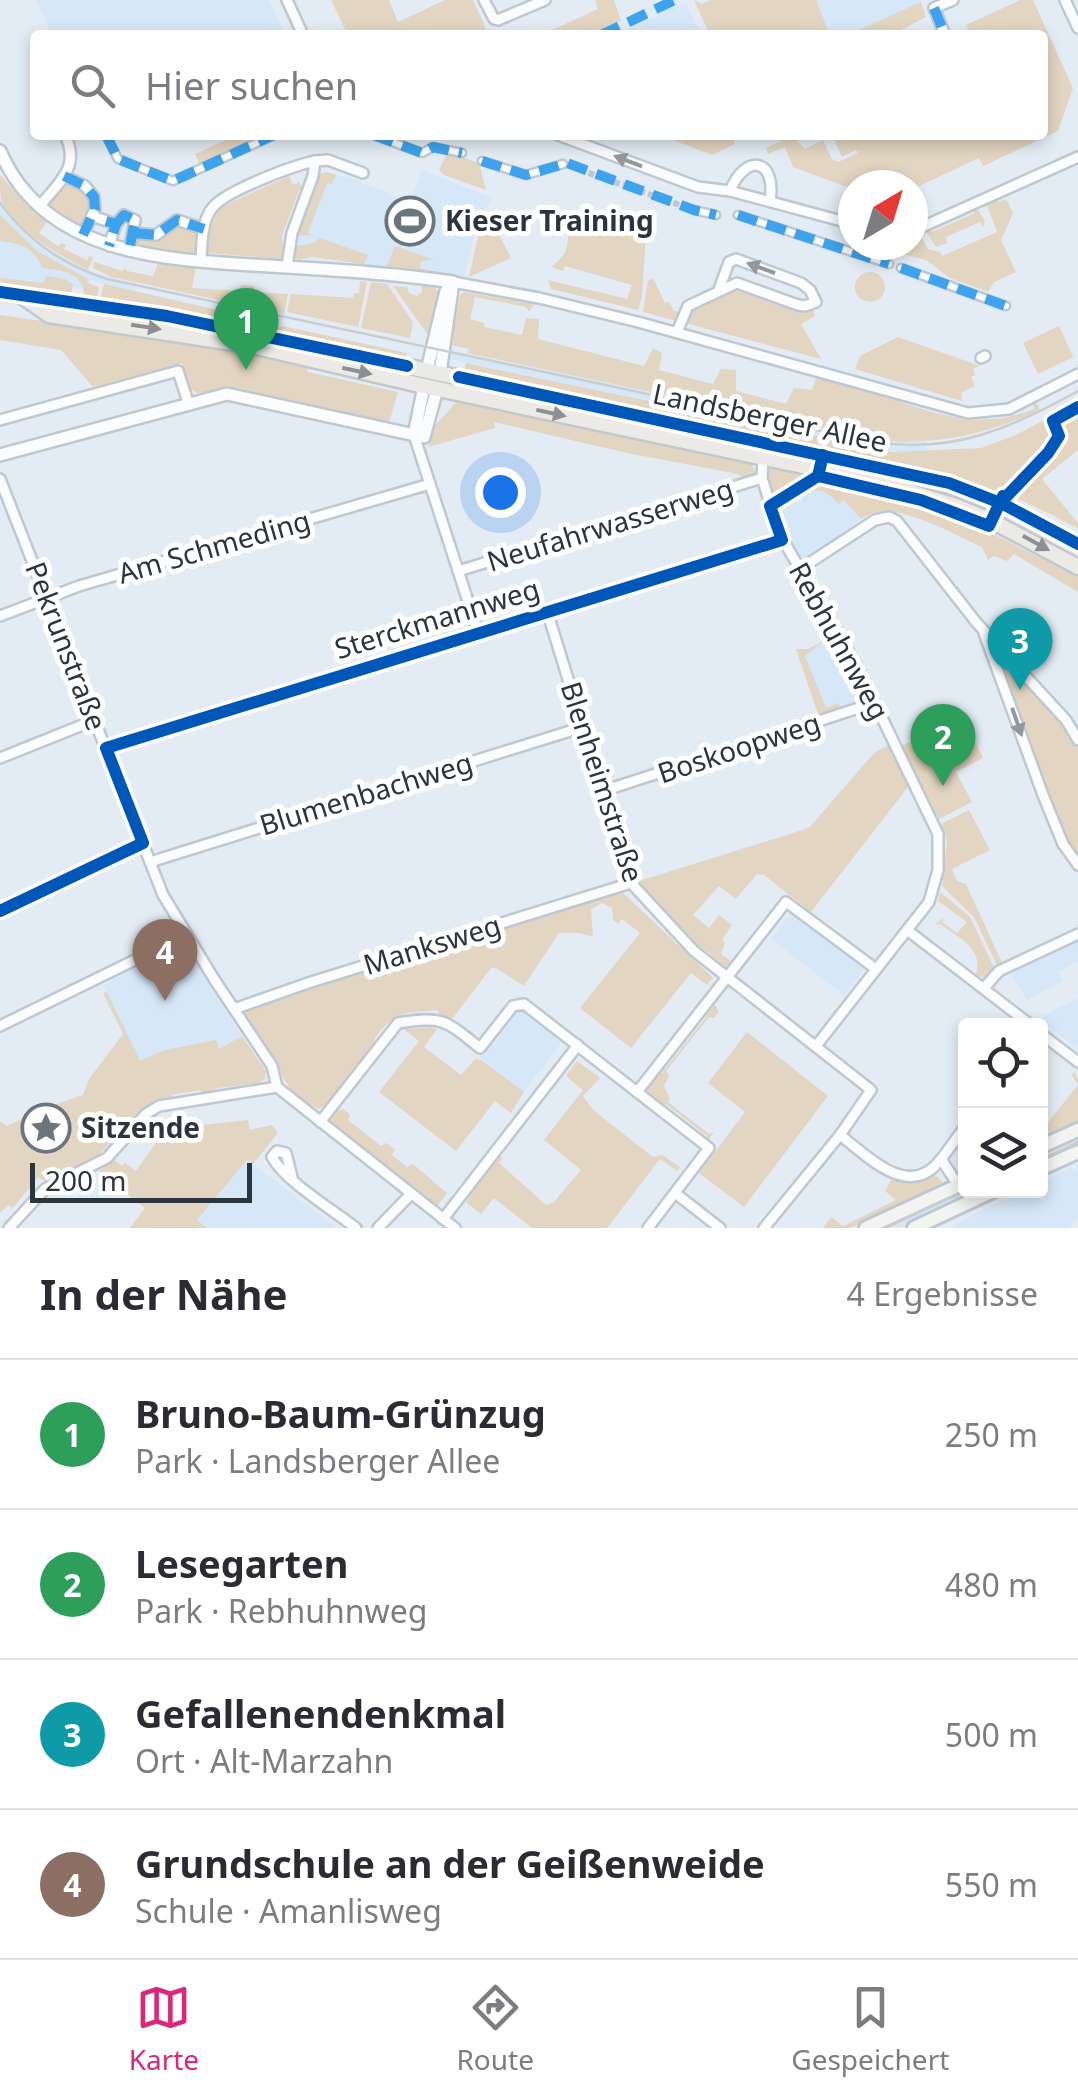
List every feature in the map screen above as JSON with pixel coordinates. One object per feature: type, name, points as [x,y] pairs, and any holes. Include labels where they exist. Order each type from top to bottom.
[{"type":"main road","name":"Landsberger Allee","points":[[0,292],[167,316],[949,483],[1002,504],[1078,544]]},
{"type":"main road","name":"Landsberger Allee","points":[[18,294],[49,315],[229,342],[879,482],[958,507],[1022,535],[1078,567]]},
{"type":"main road","points":[[430,388],[434,371]]},
{"type":"main road","points":[[1048,1143],[1078,1130]]},
{"type":"main road","points":[[1048,1165],[1078,1152]]},
{"type":"main road","points":[[866,1228],[958,1185]]},
{"type":"main road","points":[[914,1228],[978,1198]]},
{"type":"street","points":[[286,0],[300,30]]},
{"type":"street","points":[[484,0],[494,19],[502,20],[545,0]]},
{"type":"street","points":[[943,30],[934,8],[953,0]]},
{"type":"street","points":[[1065,0],[1078,28]]},
{"type":"street","points":[[40,206],[64,176],[73,157],[67,140]]},
{"type":"street","points":[[108,140],[118,159],[173,181],[263,140]]},
{"type":"street","points":[[387,140],[422,153],[433,147],[462,153]]},
{"type":"street","points":[[572,140],[691,184],[838,220]]},
{"type":"street","points":[[0,152],[16,181]]},
{"type":"street","points":[[928,225],[1078,157]]},
{"type":"street","points":[[200,262],[204,229],[214,207],[228,196],[314,161],[328,160],[363,173]]},
{"type":"street","points":[[287,267],[290,241],[313,176],[314,161]]},
{"type":"street","points":[[482,161],[526,175],[563,164]]},
{"type":"street","points":[[0,166],[40,206],[84,236],[110,246],[200,262],[382,273],[538,298],[908,395],[952,411],[974,414],[1009,409],[1078,374]]},
{"type":"street","points":[[730,191],[739,172],[762,168],[768,171],[772,183],[770,202]]},
{"type":"street","points":[[64,176],[94,196],[84,236]]},
{"type":"street","points":[[694,210],[716,215]]},
{"type":"street","points":[[110,246],[116,224],[124,215],[130,216],[135,220],[130,251]]},
{"type":"street","points":[[92,216],[116,224]]},
{"type":"street","points":[[738,216],[889,264]]},
{"type":"street","points":[[134,233],[156,235],[177,220],[204,229]]},
{"type":"street","points":[[677,332],[688,306],[741,283],[798,305],[816,302],[801,283],[736,259],[728,262],[718,292]]},
{"type":"street","points":[[901,268],[1006,306]]},
{"type":"street","points":[[434,371],[450,282]]},
{"type":"street","points":[[0,420],[178,372],[188,402]]},
{"type":"street","points":[[430,388],[419,436],[422,458],[478,632]]},
{"type":"street","points":[[0,455],[214,395],[240,395],[419,436]]},
{"type":"street","name":"Rebhuhnweg","points":[[763,458],[762,478],[782,540],[857,666],[940,842],[932,895],[907,930]]},
{"type":"street","name":"Neufahrwasserweg","points":[[458,571],[762,478]]},
{"type":"street","name":"Pekrunstraße","points":[[0,479],[163,895],[272,1066],[277,1087],[455,1228]]},
{"type":"street","name":"Am Schmeding","points":[[0,616],[47,596],[430,484]]},
{"type":"street","points":[[800,569],[875,520],[889,516],[904,527],[984,630],[1066,720],[1078,740]]},
{"type":"street","name":"Sterckmannweg","points":[[106,748],[782,540]]},
{"type":"street","name":"Blenheimstraße","points":[[547,612],[631,884],[686,944],[872,1090],[840,1134]]},
{"type":"street","points":[[984,630],[1042,795],[1063,844],[1078,866]]},
{"type":"street","points":[[995,662],[1009,656]]},
{"type":"street","name":"Boskoopweg","points":[[603,791],[874,703]]},
{"type":"street","points":[[0,758],[95,720]]},
{"type":"street","name":"Blumenbachweg","points":[[150,862],[583,727]]},
{"type":"street","points":[[0,910],[143,843]]},
{"type":"street","name":"Manksweg","points":[[234,1010],[308,983],[631,884]]},
{"type":"street","points":[[637,1092],[788,901],[876,970]]},
{"type":"street","points":[[816,1046],[907,930],[1022,1018]]},
{"type":"street","points":[[984,988],[999,971],[1078,934]]},
{"type":"street","points":[[0,1026],[186,935]]},
{"type":"street","points":[[320,1122],[398,1023],[438,1019],[480,1048],[518,1003],[536,1012],[709,1148],[648,1228]]},
{"type":"street","points":[[1048,1038],[1078,1062]]},
{"type":"street","points":[[443,1218],[578,1046]]},
{"type":"street","points":[[9,1228],[50,1185],[107,1158],[146,1114],[159,1106],[277,1087]]},
{"type":"street","points":[[764,1228],[840,1134],[893,1174],[910,1176],[924,1173],[958,1136]]},
{"type":"street","points":[[941,1158],[958,1178]]},
{"type":"street","points":[[292,1177],[356,1228]]},
{"type":"street","points":[[675,1193],[720,1228]]},
{"type":"street","points":[[378,1228],[411,1194]]},
{"type":"shaded area","points":[[36,0],[269,0],[283,30],[50,30]]},
{"type":"shaded area","points":[[331,0],[389,0],[398,22],[445,0],[473,0],[487,30],[346,30]]},
{"type":"shaded area","points":[[595,0],[614,0],[621,21],[602,30],[552,30],[598,9]]},
{"type":"shaded area","points":[[694,0],[702,4],[710,0],[816,0],[828,30],[708,30]]},
{"type":"shaded area","points":[[816,0],[921,2],[858,30],[828,30]]},
{"type":"shaded area","points":[[1020,0],[1033,0],[1047,30],[968,30],[966,25]]},
{"type":"shaded area","points":[[921,2],[926,17],[901,30],[858,30]]},
{"type":"shaded area","points":[[686,4],[699,30],[626,30]]},
{"type":"shaded area","points":[[1048,33],[1073,88],[1058,131],[1048,136]]},
{"type":"shaded area","points":[[226,140],[252,141],[200,165],[195,154]]},
{"type":"shaded area","points":[[673,140],[734,140],[735,144],[712,155]]},
{"type":"shaded area","points":[[783,140],[796,140],[805,149],[823,140],[832,159],[838,162],[858,153],[856,150],[842,157],[834,140],[1039,140],[983,166],[979,158],[928,182],[928,170],[838,170],[838,184],[793,167],[785,147],[768,154],[766,148]]},
{"type":"shaded area","points":[[446,155],[479,163],[486,190],[444,175],[439,170]]},
{"type":"shaded area","points":[[422,170],[492,198],[476,229],[464,277],[349,260],[298,260],[295,256],[297,236],[320,174],[347,177],[388,192],[408,206]]},
{"type":"shaded area","points":[[320,174],[336,175],[332,184],[327,183],[308,233],[312,235],[297,236]]},
{"type":"shaded area","points":[[0,175],[26,204],[89,243],[47,222],[39,233],[87,260],[93,257],[88,270],[15,221],[1,199]]},
{"type":"shaded area","points":[[289,176],[293,185],[299,182],[304,189],[299,190],[282,236],[284,259],[207,253],[210,229],[219,208]]},
{"type":"shaded area","points":[[62,182],[82,189],[89,199],[84,228],[47,203]]},
{"type":"shaded area","points":[[0,198],[19,222],[54,252],[96,273],[138,283],[136,292],[90,280],[87,289],[0,278],[0,241],[20,244],[23,240],[0,215]]},
{"type":"shaded area","points":[[997,198],[999,202],[1006,199],[1013,213],[1001,240],[1016,272],[994,282],[988,292],[950,278],[926,260],[928,249],[942,256],[997,232],[987,205]]},
{"type":"shaded area","points":[[973,208],[985,221],[983,227],[980,222],[946,237],[947,243],[936,247],[928,235],[929,228],[932,232],[975,213]]},
{"type":"shaded area","points":[[566,210],[595,221],[598,216],[646,234],[638,310],[551,289],[548,280],[627,299],[632,285],[565,266],[563,271],[551,267],[567,248]]},
{"type":"shaded area","points":[[488,213],[511,258],[469,277],[479,232]]},
{"type":"shaded area","points":[[0,215],[37,251],[99,287],[97,298],[85,297],[80,282],[71,274],[42,268],[26,248],[0,241]]},
{"type":"shaded area","points":[[180,223],[199,231],[198,254],[133,245],[137,237],[158,240]]},
{"type":"shaded area","points":[[320,238],[368,255],[364,264],[312,257],[298,260],[296,246]]},
{"type":"shaded area","points":[[395,246],[434,260],[421,261],[420,268],[446,274],[387,266]]},
{"type":"shaded area","points":[[159,261],[196,266],[192,288],[240,291],[241,285],[254,286],[255,292],[288,294],[284,314],[112,277],[93,268],[94,262],[153,276]]},
{"type":"shaded area","points":[[870,272],[881,276],[885,287],[881,298],[870,302],[859,298],[855,287],[859,276]]},
{"type":"shaded area","points":[[46,276],[65,279],[73,285],[71,295],[0,286],[0,278],[44,283]]},
{"type":"shaded area","points":[[653,278],[665,303],[680,311],[677,321],[643,312],[648,281]]},
{"type":"shaded area","points":[[360,281],[367,282],[358,327],[287,312],[291,294],[353,298],[354,293],[359,293]]},
{"type":"shaded area","points":[[371,282],[387,284],[413,322],[410,338],[361,328]]},
{"type":"shaded area","points":[[422,282],[432,284],[441,296],[431,339],[393,286],[407,287],[409,293],[417,296],[422,292]]},
{"type":"shaded area","points":[[104,284],[279,324],[278,328],[407,353],[404,361],[273,331],[100,299]]},
{"type":"shaded area","points":[[739,287],[806,312],[813,309],[815,316],[801,324],[821,359],[685,323],[691,309]]},
{"type":"shaded area","points":[[464,292],[528,303],[529,299],[535,303],[529,312],[526,307],[475,297],[470,319],[484,323],[484,327],[522,335],[526,318],[539,319],[538,339],[644,366],[653,348],[662,353],[659,370],[713,384],[721,369],[736,370],[736,391],[786,404],[794,388],[812,390],[817,375],[823,375],[822,379],[863,390],[865,386],[869,392],[950,416],[1011,416],[1034,409],[1036,403],[1040,410],[963,436],[882,441],[468,353],[469,349],[451,345],[460,295]]},
{"type":"shaded area","points":[[0,315],[205,344],[398,392],[389,422],[237,388],[197,393],[190,388],[182,363],[93,387],[61,350],[0,340]]},
{"type":"shaded area","points":[[1059,326],[1073,357],[1038,374],[1023,343]]},
{"type":"shaded area","points":[[898,337],[980,366],[973,369],[975,375],[971,377],[975,386],[961,393],[962,401],[855,369],[860,356]]},
{"type":"shaded area","points":[[447,349],[906,442],[926,442],[926,453],[880,450],[459,361],[446,358]]},
{"type":"shaded area","points":[[466,363],[821,437],[824,441],[822,449],[464,370]]},
{"type":"shaded area","points":[[458,400],[751,463],[757,475],[748,481],[738,474],[494,422],[495,428],[428,447],[434,427]]},
{"type":"shaded area","points":[[1078,402],[1078,450],[1042,479],[1078,528],[1002,494],[999,497],[826,450],[829,439],[892,452],[981,448],[1016,435]]},
{"type":"shaded area","points":[[770,468],[899,496],[960,517],[1078,577],[1078,592],[1014,554],[1007,561],[994,556],[988,560],[982,547],[905,514],[874,513],[861,519],[844,500],[838,504],[817,490],[777,508],[767,475]]},
{"type":"shaded area","points":[[807,489],[825,490],[844,500],[861,519],[804,562],[783,529],[777,508],[794,498],[798,504],[804,499],[800,494]]},
{"type":"shaded area","points":[[834,635],[866,699],[819,717],[796,649],[808,649]]},
{"type":"shaded area","points":[[825,640],[805,656],[826,708],[839,703],[841,710],[819,717],[796,649],[808,649]]},
{"type":"shaded area","points":[[1008,661],[1064,722],[1078,748],[1078,860],[1046,796],[1000,667]]},
{"type":"shaded area","points":[[946,727],[951,731],[969,729],[983,758],[956,772],[972,802],[939,819],[900,746]]},
{"type":"shaded area","points":[[888,745],[908,787],[811,912],[764,875],[757,874],[736,899],[719,886],[693,915],[709,928],[719,915],[732,925],[722,940],[725,943],[721,954],[731,961],[726,967],[700,946],[697,949],[636,882],[809,828],[874,753]]},
{"type":"shaded area","points":[[969,810],[990,850],[952,869],[957,881],[966,884],[1002,963],[997,965],[974,917],[942,886],[947,841],[941,824]]},
{"type":"shaded area","points":[[620,890],[713,978],[707,985],[691,973],[631,1048],[580,1008],[640,933],[622,919],[618,924],[613,920],[612,908],[602,903],[591,909],[593,937],[559,933],[524,986],[491,968],[452,1019],[439,1015],[438,1010],[409,1013],[388,1023],[374,1039],[379,1044],[356,1072],[352,1070],[329,1103],[319,1109],[295,1097],[243,1011]]},
{"type":"shaded area","points":[[940,892],[970,917],[994,968],[985,978],[976,975],[977,958],[969,945],[940,924],[935,925],[944,917],[942,922],[957,933],[967,922],[938,901]]},
{"type":"shaded area","points":[[792,912],[865,968],[844,995],[771,939]]},
{"type":"shaded area","points":[[1078,941],[1078,961],[1059,972],[1063,981],[1027,1000],[1008,971]]},
{"type":"shaded area","points":[[177,946],[187,950],[242,1036],[208,1055],[140,1062],[103,985]]},
{"type":"shaded area","points":[[107,992],[140,1061],[165,1050],[216,1040],[219,1049],[242,1036],[266,1071],[265,1079],[257,1084],[217,1088],[213,1093],[200,1090],[172,1095],[172,1100],[122,1138],[117,1136],[101,1152],[102,1157],[47,1183],[38,1177],[13,1208],[8,1205],[0,1213],[0,1121],[7,1126],[83,1095],[89,1079],[123,1034],[103,993]]},
{"type":"shaded area","points":[[1078,998],[1078,1049],[1048,1026],[1048,1018],[1038,1018]]},
{"type":"shaded area","points":[[712,1004],[718,1013],[709,1017],[666,1071],[669,1076],[664,1086],[668,1102],[709,1134],[714,1132],[704,1141],[707,1136],[666,1104],[663,1108],[648,1096],[646,1089],[707,1016],[705,1011]]},
{"type":"shaded area","points":[[523,1008],[562,1043],[523,1092],[480,1058],[480,1052],[488,1043],[493,1045],[511,1021],[508,1017],[513,1009]]},
{"type":"shaded area","points":[[404,1029],[437,1029],[424,1047],[461,1075],[475,1059],[481,1060],[524,1092],[511,1113],[495,1101],[456,1151],[379,1092],[419,1041]]},
{"type":"shaded area","points":[[747,1032],[828,1096],[744,1207],[699,1173],[745,1112],[708,1083]]},
{"type":"shaded area","points":[[577,1061],[600,1078],[583,1096],[593,1110],[653,1157],[662,1155],[680,1167],[677,1171],[660,1159],[607,1228],[532,1228],[494,1198],[481,1214],[467,1203],[468,1197],[499,1156],[503,1158],[499,1163],[546,1205],[554,1202],[581,1170],[544,1140],[583,1090],[566,1076]]},
{"type":"shaded area","points":[[1078,1085],[1078,1121],[1048,1136],[1048,1122]]},
{"type":"shaded area","points":[[343,1109],[350,1115],[348,1120],[381,1146],[386,1143],[395,1150],[392,1155],[407,1167],[413,1164],[447,1193],[436,1208],[331,1127],[330,1117]]},
{"type":"shaded area","points":[[248,1120],[250,1130],[272,1125],[278,1133],[253,1164],[247,1160],[197,1220],[207,1228],[130,1228],[145,1208],[98,1172],[114,1160],[136,1171],[166,1129]]},
{"type":"shaded area","points":[[247,1159],[335,1227],[207,1228],[197,1221]]},
{"type":"shaded area","points":[[1078,1165],[1078,1218],[1069,1228],[955,1228],[953,1224],[1009,1198],[1048,1198],[1048,1179],[1071,1167],[1074,1171]]},
{"type":"shaded area","points":[[932,1172],[942,1181],[941,1186],[850,1228],[823,1228],[831,1217],[843,1226],[896,1200],[885,1191],[893,1177],[901,1179]]},
{"type":"shaded area","points":[[958,1191],[958,1198],[964,1198],[898,1228],[881,1228]]},
{"type":"tunnel","points":[[563,164],[694,210]]},
{"type":"tram line","points":[[0,203],[47,250],[107,279],[873,442],[930,444],[980,435],[1028,417],[1078,391]]},
{"type":"tram line","points":[[1048,1156],[1078,1142]]},
{"type":"tram line","points":[[885,1228],[958,1194]]},
{"type":"marked path","points":[[612,30],[675,0]]},
{"type":"marked path","points":[[934,8],[943,30]]},
{"type":"marked path","points":[[108,140],[118,159],[173,181],[263,140]]},
{"type":"marked path","points":[[387,140],[422,153],[433,147],[462,153]]},
{"type":"marked path","points":[[482,161],[526,175],[567,163],[716,215]]},
{"type":"marked path","points":[[64,176],[85,186],[94,197],[95,209],[83,235]]},
{"type":"marked path","points":[[116,224],[124,215],[135,220],[129,251]]},
{"type":"marked path","points":[[738,215],[889,264]]},
{"type":"marked path","points":[[134,233],[156,235],[177,220],[204,229]]},
{"type":"marked path","points":[[106,221],[116,224],[109,246]]},
{"type":"marked path","points":[[901,268],[1006,306]]},
{"type":"cycle path","points":[[0,292],[167,316],[407,366]]},
{"type":"cycle path","points":[[459,377],[949,483],[1003,504],[1078,544]]},
{"type":"cycle path","points":[[818,476],[921,500],[989,526],[1003,496],[1048,453],[1059,436],[1053,421],[1078,407]]},
{"type":"cycle path","points":[[0,911],[143,843],[106,748],[782,540],[770,506],[818,476],[823,455]]},
{"type":"place","name":"Kieser Training","points":[[410,221]]},
{"type":"place","name":"Bruno-Baum-Grünzug","points":[[246,370]]},
{"type":"place","name":"Gefallenendenkmal","points":[[1020,690]]},
{"type":"place","name":"Lesegarten","points":[[943,786]]},
{"type":"place","name":"Grundschule an der Geißenweide","points":[[165,1001]]},
{"type":"place","name":"Sitzende","points":[[46,1128]]}]
